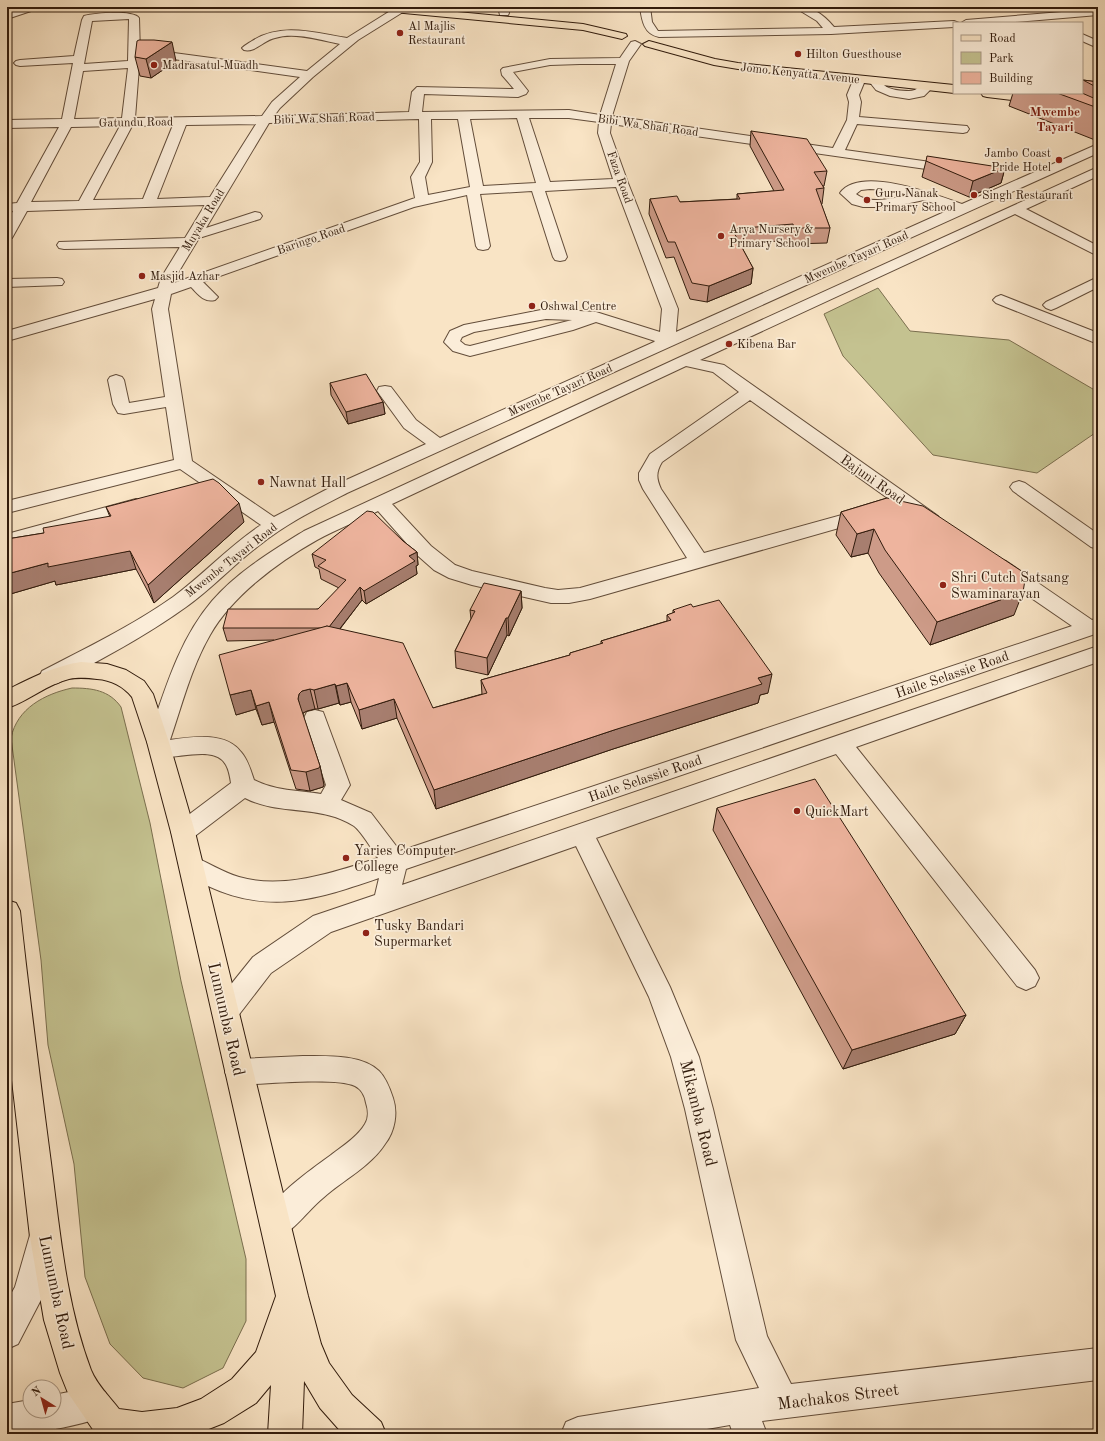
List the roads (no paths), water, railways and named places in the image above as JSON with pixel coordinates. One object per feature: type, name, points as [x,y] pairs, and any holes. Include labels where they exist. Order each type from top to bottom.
[{"type":"main road","points":[[372,7],[658,34],[672,42],[739,59],[953,82]]},
{"type":"main road","points":[[439,7],[503,10],[593,22],[631,31]]},
{"type":"main road","points":[[631,31],[624,41],[635,44]]},
{"type":"main road","name":"Jomo Kenyatta Avenue","points":[[635,44],[649,44],[658,42],[658,34]]},
{"type":"main road","name":"Jomo Kenyatta Avenue","points":[[649,44],[727,65],[874,80]]},
{"type":"main road","points":[[928,86],[953,89]]},
{"type":"main road","points":[[1004,94],[1098,98]]},
{"type":"main road","points":[[1055,97],[1098,106]]},
{"type":"main road","name":"Lumumba Road","points":[[41,682],[67,672],[94,670],[113,673],[128,680],[136,686],[142,694],[160,746],[183,832],[292,1296]]},
{"type":"main road","points":[[7,700],[41,682]]},
{"type":"main road","points":[[7,707],[21,693],[41,682]]},
{"type":"main road","name":"Lumumba Road","points":[[7,910],[11,994],[45,1235],[60,1315],[76,1375],[106,1421]]},
{"type":"main road","points":[[106,1421],[142,1429],[176,1425],[212,1411],[244,1391],[269,1362],[292,1296]]},
{"type":"main road","points":[[285,1434],[292,1296]]},
{"type":"main road","points":[[292,1296],[307,1351],[326,1391],[342,1410],[369,1434]]},
{"type":"street","points":[[7,16],[33,7]]},
{"type":"street","points":[[645,7],[647,22],[658,34],[775,34],[953,24]]},
{"type":"street","points":[[799,7],[821,18],[831,31]]},
{"type":"street","points":[[1024,7],[1052,22]]},
{"type":"street","name":"Muyaka Road","points":[[183,462],[160,309],[168,278],[276,105],[349,42],[399,10]]},
{"type":"street","points":[[979,22],[1098,12]]},
{"type":"street","points":[[7,235],[67,123],[88,18],[124,15],[132,17],[134,59],[128,122],[84,204]]},
{"type":"street","points":[[248,48],[264,38],[275,34],[298,34],[349,42]]},
{"type":"street","points":[[1083,38],[1098,45]]},
{"type":"street","name":"Faza Road","points":[[635,44],[623,61],[605,118],[604,133],[621,183],[670,309]]},
{"type":"street","points":[[20,63],[79,64],[134,59],[159,54],[309,75]]},
{"type":"street","points":[[422,201],[418,177],[426,162],[418,92],[421,90],[518,93],[522,91],[508,75],[507,70],[574,60],[623,61]]},
{"type":"street","points":[[838,151],[853,120],[855,102],[853,95],[860,78]]},
{"type":"street","points":[[874,80],[880,88],[890,92],[909,95],[920,93],[928,86]]},
{"type":"street","points":[[1055,97],[1060,107],[1074,116]]},
{"type":"street","points":[[522,114],[560,257]]},
{"type":"street","name":"Bibi Wa Shafi Road","points":[[266,119],[420,115],[569,114],[964,170]]},
{"type":"street","points":[[463,115],[483,246]]},
{"type":"street","name":"Gatundu Road","points":[[7,124],[266,119]]},
{"type":"street","points":[[853,120],[963,129]]},
{"type":"street","points":[[149,202],[181,121]]},
{"type":"street","name":"Mwembe Tayari Road","points":[[41,682],[148,623],[171,608],[273,525],[341,489],[662,342],[714,321],[1098,148]]},
{"type":"street","points":[[1048,170],[1077,181]]},
{"type":"street","name":"Mwembe Tayari Road","points":[[160,746],[189,656],[210,618],[224,602],[265,566],[311,535],[339,520],[1098,171]]},
{"type":"street","points":[[1003,176],[1026,180]]},
{"type":"street","name":"Baringo Road","points":[[7,336],[165,291],[422,201],[475,190],[621,183]]},
{"type":"street","points":[[925,195],[963,208]]},
{"type":"street","points":[[7,207],[215,201]]},
{"type":"street","points":[[1016,209],[1098,252]]},
{"type":"street","points":[[64,245],[195,235],[255,216]]},
{"type":"street","points":[[920,228],[946,241]]},
{"type":"street","points":[[193,281],[210,297]]},
{"type":"street","points":[[1051,305],[1098,281]]},
{"type":"street","points":[[7,283],[57,282]]},
{"type":"street","points":[[759,300],[783,316]]},
{"type":"street","points":[[1001,300],[1098,339]]},
{"type":"street","points":[[596,317],[567,327],[470,351],[459,348],[452,342],[456,334],[470,328],[546,314],[596,317],[662,342],[669,331],[670,309],[694,322],[714,321]]},
{"type":"street","points":[[715,347],[718,368]]},
{"type":"street","name":"Bajuni Road","points":[[684,361],[718,368],[946,529]]},
{"type":"street","points":[[116,380],[121,404],[124,408],[174,401]]},
{"type":"street","points":[[385,391],[410,424],[439,445]]},
{"type":"street","points":[[555,392],[580,409]]},
{"type":"street","points":[[699,561],[652,489],[647,479],[648,469],[656,458],[750,392]]},
{"type":"street","points":[[7,507],[183,462],[273,525]]},
{"type":"street","points":[[192,490],[215,484]]},
{"type":"street","points":[[1019,487],[1098,543]]},
{"type":"street","points":[[7,540],[153,500]]},
{"type":"street","points":[[316,502],[339,520]]},
{"type":"street","points":[[380,502],[426,553],[443,566],[460,575],[542,595],[560,597],[575,596],[907,502]]},
{"type":"street","points":[[234,556],[265,566]]},
{"type":"street","points":[[985,556],[1093,627]]},
{"type":"street","name":"Haile Selassie Road","points":[[191,866],[223,882],[257,891],[310,888],[343,880],[1093,627]]},
{"type":"street","name":"Haile Selassie Road","points":[[225,1012],[262,965],[322,924],[1098,654]]},
{"type":"street","points":[[315,718],[338,785],[327,804]]},
{"type":"street","points":[[841,744],[1026,978]]},
{"type":"street","points":[[160,746],[206,745],[226,751],[232,757],[237,766],[244,786],[261,795],[327,804],[363,820],[395,863],[386,902]]},
{"type":"street","points":[[183,832],[244,786]]},
{"type":"street","name":"Mikamba Road","points":[[582,834],[661,996],[685,1057],[700,1109],[752,1340],[783,1403]]},
{"type":"street","points":[[239,1072],[334,1069],[354,1072],[370,1080],[380,1101],[382,1110],[381,1121],[377,1132],[372,1139],[362,1149],[315,1185],[275,1224]]},
{"type":"street","points":[[7,1333],[29,1292],[45,1235]]},
{"type":"street","name":"Machakos Street","points":[[578,1434],[745,1421],[783,1403],[1098,1364]]},
{"type":"street","points":[[7,1421],[106,1421]]},
{"type":"place","name":"Al Majlis Restaurant","points":[[400,33]]},
{"type":"place","name":"Hilton Guesthouse","points":[[798,54]]},
{"type":"place","name":"Madrasatul Muadh","points":[[154,65]]},
{"type":"place","name":"Jambo Coast Pride Hotel","points":[[1059,160]]},
{"type":"place","name":"Singh Restaurant","points":[[974,195]]},
{"type":"place","name":"Guru Nanak Primary School","points":[[867,200]]},
{"type":"place","name":"Arya Nursery & Primary School","points":[[721,236]]},
{"type":"place","name":"Masjid Azhar","points":[[142,276]]},
{"type":"place","name":"Oshwal Centre","points":[[532,306]]},
{"type":"place","name":"Kibena Bar","points":[[729,344]]},
{"type":"place","name":"Nawnat Hall","points":[[261,482]]},
{"type":"place","name":"Shri Cutch Satsang Swaminarayan","points":[[943,585]]},
{"type":"place","name":"QuickMart","points":[[797,811]]},
{"type":"place","name":"Yaries Computer College","points":[[346,858]]},
{"type":"place","name":"Tusky Bandari Supermarket","points":[[366,933]]},
{"type":"district","name":"Mwembe Tayari","points":[[1055,118]]}]
